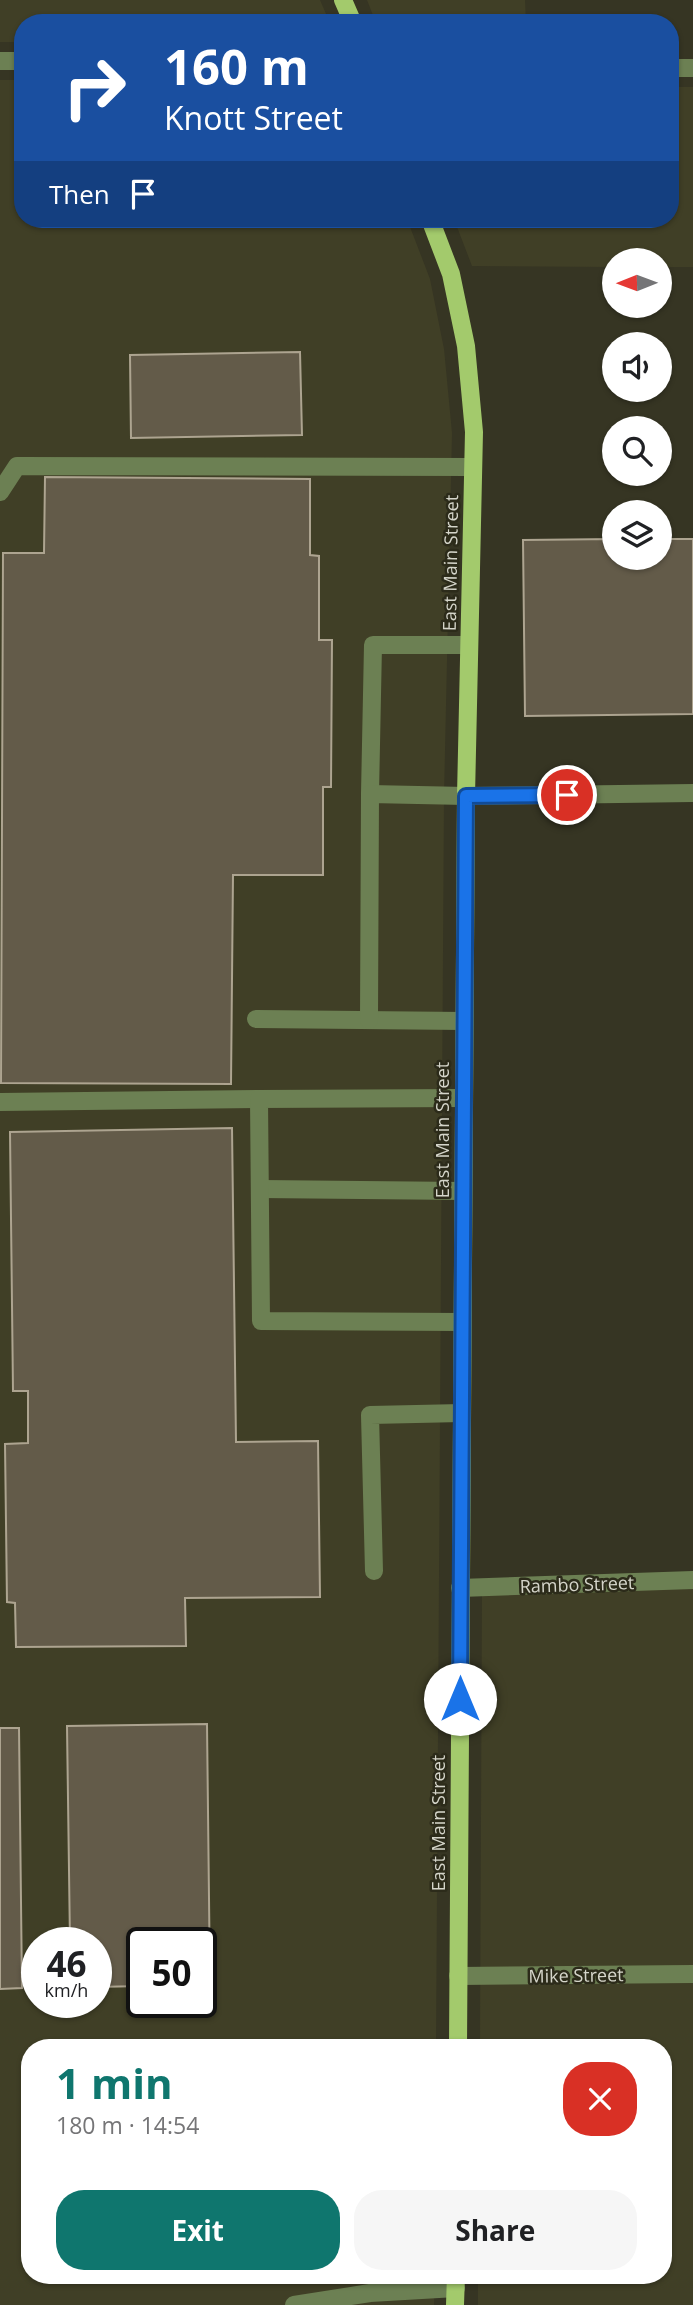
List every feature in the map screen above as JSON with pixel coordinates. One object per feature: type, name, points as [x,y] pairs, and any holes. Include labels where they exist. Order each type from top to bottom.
[{"type":"main road","name":"East Main Street","points":[[433,228],[451,274],[466,346],[474,432],[466,796],[458,2039]]},
{"type":"street","points":[[0,492],[17,466],[473,467]]},
{"type":"street","points":[[369,1020],[373,645],[469,645]]},
{"type":"street","points":[[370,794],[466,796],[693,793]]},
{"type":"street","points":[[256,1019],[464,1021]]},
{"type":"street","points":[[0,1102],[464,1098]]},
{"type":"street","points":[[259,1099],[261,1321],[462,1322]]},
{"type":"street","points":[[260,1189],[463,1191]]},
{"type":"street","points":[[374,1571],[370,1415],[462,1413]]},
{"type":"street","name":"Rambo Street","points":[[460,1588],[693,1580]]},
{"type":"street","name":"Mike Street","points":[[458,1976],[693,1974]]},
{"type":"street","points":[[294,2305],[369,2293],[456,2289]]},
{"type":"shaded area","points":[[0,0],[320,0],[326,14],[14,14],[14,42],[0,42]]},
{"type":"shaded area","points":[[367,0],[525,0],[526,14],[372,14]]},
{"type":"shaded area","points":[[0,80],[14,80],[14,228],[410,228],[430,279],[444,349],[452,433],[444,796],[436,2039],[21,2039],[21,2284],[435,2284],[434,2305],[0,2305]]},
{"type":"shaded area","points":[[679,87],[693,87],[693,267],[672,267],[672,248],[602,248],[602,267],[472,266],[457,228],[679,228]]},
{"type":"shaded area","points":[[693,1586],[693,2305],[478,2305],[478,2284],[672,2284],[672,2039],[480,2039],[482,1587]]},
{"type":"building","points":[[300,352],[302,435],[131,438],[130,355]]},
{"type":"building","points":[[45,477],[310,479],[310,555],[319,556],[319,640],[332,640],[331,787],[323,787],[323,875],[233,875],[231,1084],[1,1083],[3,553],[44,553]]},
{"type":"building","points":[[602,539],[602,570],[672,570],[672,539],[693,539],[693,714],[525,716],[523,540]]},
{"type":"building","points":[[232,1128],[236,1442],[318,1441],[320,1597],[185,1598],[186,1646],[16,1647],[15,1603],[7,1602],[5,1444],[28,1443],[28,1391],[13,1391],[10,1132]]},
{"type":"building","points":[[207,1724],[209,1927],[126,1927],[126,1986],[112,1987],[112,1927],[70,1927],[67,1726]]},
{"type":"building","points":[[0,1728],[19,1728],[21,1988],[0,1989]]},
{"type":"route","points":[[460,1699],[466,796],[567,795]]}]
